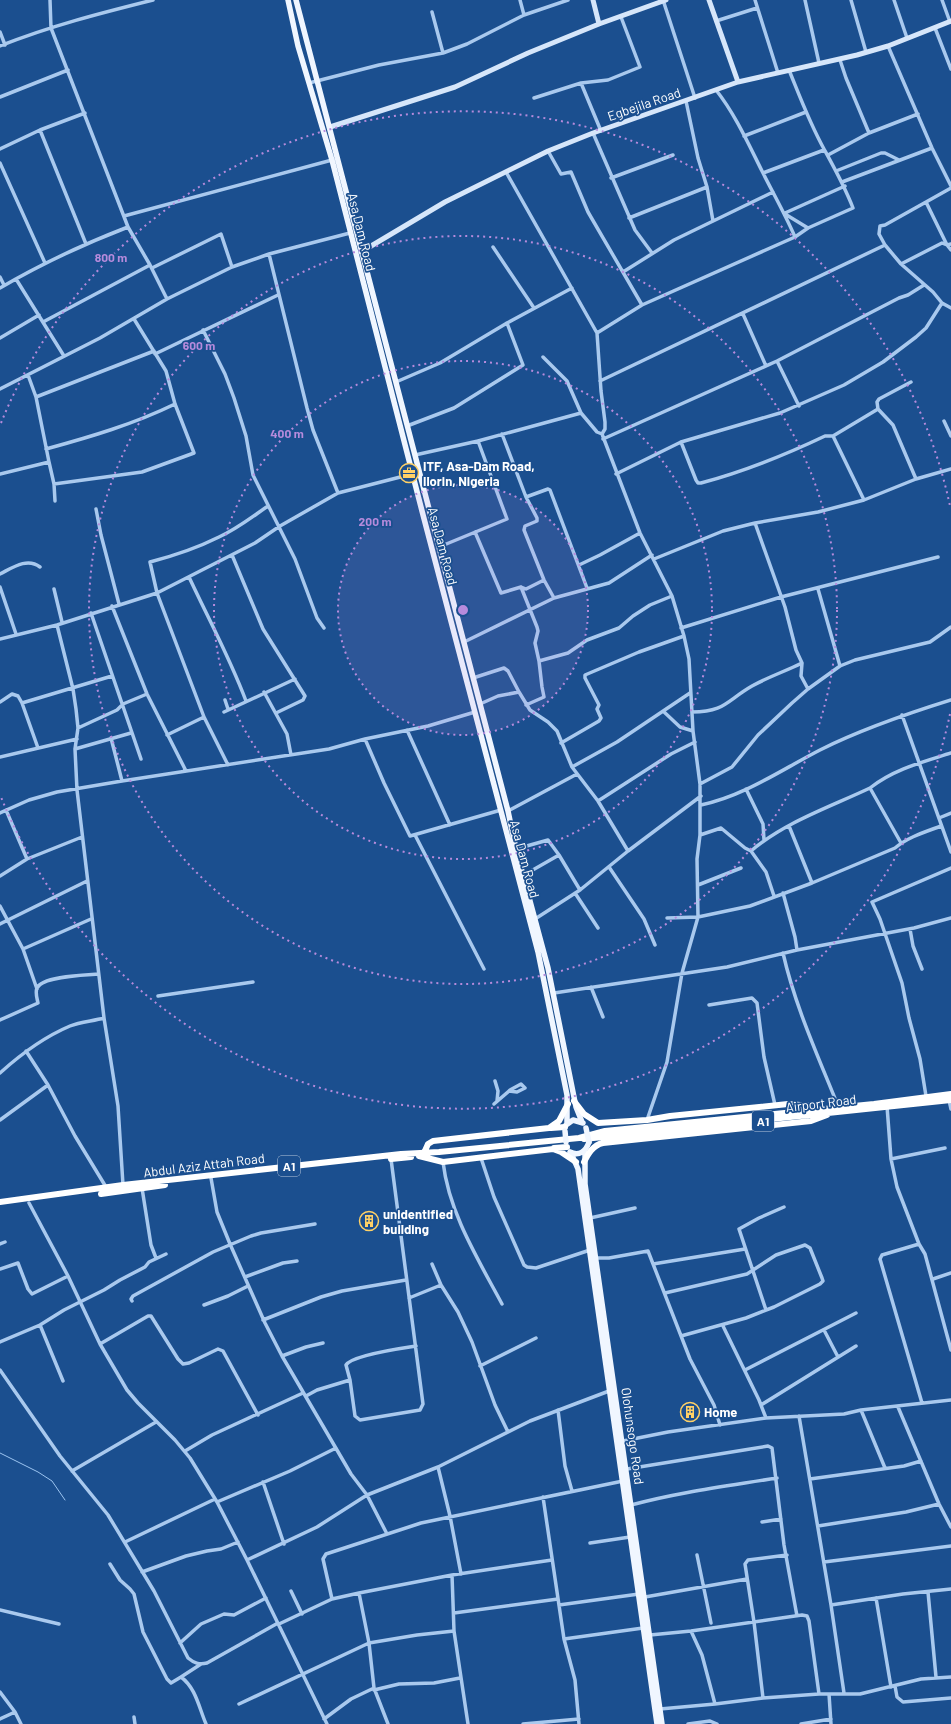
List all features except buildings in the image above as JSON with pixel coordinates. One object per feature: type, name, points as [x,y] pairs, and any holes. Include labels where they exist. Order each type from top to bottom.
[{"type":"highway","name":"Airport Road","points":[[830,1110],[838,1106],[926,1096],[950,1098]]},
{"type":"highway","name":"Airport Road","points":[[577,1139],[601,1132],[886,1106],[950,1098]]},
{"type":"highway","points":[[574,1101],[584,1114],[598,1123]]},
{"type":"highway","points":[[549,1128],[559,1121],[568,1104]]},
{"type":"highway","points":[[585,1125],[647,1120],[788,1104],[830,1110]]},
{"type":"highway","points":[[587,1146],[811,1121],[830,1110]]},
{"type":"highway","points":[[566,1127],[433,1142],[428,1144],[422,1155],[443,1162],[481,1156],[568,1147]]},
{"type":"highway","name":"Abdul Aziz Attah Road","points":[[0,1202],[142,1188],[211,1178],[577,1139]]},
{"type":"highway","points":[[584,1162],[589,1152],[599,1144]]},
{"type":"highway","points":[[553,1149],[561,1152],[576,1162]]},
{"type":"highway","name":"Abdul Aziz Attah Road","points":[[0,1206],[108,1191],[124,1186],[393,1154],[422,1155]]},
{"type":"main road","name":"Asa Dam Road","points":[[288,0],[298,46],[332,160],[412,474],[475,712],[504,810]]},
{"type":"main road","name":"Asa Dam Road","points":[[296,0],[480,704],[545,980],[568,1104],[566,1127],[568,1147]]},
{"type":"main road","points":[[422,511],[429,510]]},
{"type":"main road","name":"Asa Dam Road","points":[[511,839],[516,849],[524,875],[554,993],[574,1101],[585,1125],[587,1146]]},
{"type":"main road","points":[[566,1127],[575,1120],[585,1125]]},
{"type":"main road","points":[[568,1147],[578,1154],[587,1146]]},
{"type":"main road","name":"Olohunsogo Road","points":[[587,1146],[584,1162],[590,1218],[597,1258],[609,1392],[657,1724]]},
{"type":"main road","name":"Olohunsogo Road","points":[[568,1147],[576,1162],[623,1441],[662,1724]]},
{"type":"street","points":[[50,0],[51,28],[128,227],[151,266],[167,299]]},
{"type":"street","points":[[0,46],[95,14],[153,0]]},
{"type":"street","points":[[520,0],[524,15]]},
{"type":"street","points":[[309,83],[379,65],[443,53],[467,44],[524,15],[568,0]]},
{"type":"street","points":[[592,0],[599,24]]},
{"type":"street","points":[[330,127],[455,87],[528,53],[599,24],[664,0],[695,98]]},
{"type":"street","points":[[709,0],[738,82]]},
{"type":"street","points":[[755,0],[778,72]]},
{"type":"street","points":[[805,0],[819,64]]},
{"type":"street","points":[[851,0],[866,52]]},
{"type":"street","points":[[894,0],[907,38]]},
{"type":"street","points":[[942,0],[951,21]]},
{"type":"street","points":[[716,21],[757,8]]},
{"type":"street","points":[[432,12],[443,53]]},
{"type":"street","points":[[534,98],[581,83],[608,80],[640,67],[621,17]]},
{"type":"street","name":"Egbejila Road","points":[[361,252],[445,202],[548,151],[593,133],[738,82],[778,72],[840,60],[888,46],[951,21]]},
{"type":"street","points":[[935,28],[951,69]]},
{"type":"street","points":[[0,32],[5,44]]},
{"type":"street","points":[[888,46],[932,148],[951,187],[885,225],[880,226],[879,234],[885,245],[901,264],[940,299],[942,303],[951,308]]},
{"type":"street","points":[[840,60],[869,133]]},
{"type":"street","points":[[0,97],[68,70]]},
{"type":"street","points":[[597,333],[642,305],[795,237],[808,228],[853,208],[845,186],[824,150],[806,112],[789,70]]},
{"type":"street","points":[[581,83],[601,131]]},
{"type":"street","points":[[716,90],[727,105],[744,136],[772,192],[785,213],[795,237]]},
{"type":"street","points":[[686,101],[698,158],[707,187],[713,221]]},
{"type":"street","points":[[744,136],[806,112]]},
{"type":"street","points":[[0,149],[40,130],[85,113]]},
{"type":"street","points":[[828,155],[869,133],[918,114]]},
{"type":"street","points":[[40,130],[86,244]]},
{"type":"street","points":[[593,133],[628,218],[652,253]]},
{"type":"street","points":[[842,182],[932,148]]},
{"type":"street","points":[[762,172],[824,150]]},
{"type":"street","points":[[548,151],[561,174],[571,172],[588,212],[604,242],[642,305]]},
{"type":"street","points":[[836,171],[881,153],[885,153],[900,160]]},
{"type":"street","points":[[611,178],[673,155]]},
{"type":"street","points":[[124,216],[332,160]]},
{"type":"street","points":[[0,163],[45,263]]},
{"type":"street","points":[[506,172],[597,333],[600,381],[605,422],[603,437]]},
{"type":"street","points":[[785,213],[845,186]]},
{"type":"street","points":[[628,218],[707,187]]},
{"type":"street","points":[[623,272],[674,240],[772,192]]},
{"type":"street","points":[[926,202],[951,250]]},
{"type":"street","points":[[785,213],[808,228]]},
{"type":"street","points":[[0,288],[45,263],[128,227]]},
{"type":"street","points":[[0,389],[134,319],[167,299],[232,267],[269,254],[350,233]]},
{"type":"street","points":[[43,322],[151,266],[221,234],[232,267]]},
{"type":"street","points":[[901,264],[942,243],[949,244]]},
{"type":"street","points":[[600,381],[885,245]]},
{"type":"street","points":[[493,247],[534,308]]},
{"type":"street","points":[[269,254],[278,295],[313,430],[338,493]]},
{"type":"street","points":[[0,277],[4,285]]},
{"type":"street","points":[[16,279],[64,356]]},
{"type":"street","points":[[603,437],[777,361],[899,298],[908,295],[924,285]]},
{"type":"street","points":[[396,382],[440,363],[507,323],[572,288]]},
{"type":"street","points":[[36,397],[154,352],[278,295]]},
{"type":"street","points":[[616,474],[681,442],[774,415],[799,406],[844,385],[883,362],[921,332],[942,303]]},
{"type":"street","points":[[743,314],[766,366]]},
{"type":"street","points":[[0,338],[39,315]]},
{"type":"street","points":[[54,484],[142,472],[194,453],[175,404],[166,371],[134,319]]},
{"type":"street","points":[[407,426],[454,408],[523,365],[507,323]]},
{"type":"street","points":[[203,330],[225,374],[234,398],[246,436],[253,475],[268,506],[280,526],[295,559],[317,618],[324,628]]},
{"type":"street","points":[[543,357],[567,381],[581,413],[603,437],[640,533],[672,596],[684,636],[689,660],[690,693],[701,796],[700,835],[697,859],[698,917],[682,973],[667,1062],[647,1120]]},
{"type":"street","points":[[777,361],[799,406]]},
{"type":"street","points":[[28,375],[36,397],[54,484],[55,501]]},
{"type":"street","points":[[911,382],[879,399],[877,402],[878,410],[889,419],[893,425],[916,478]]},
{"type":"street","points":[[46,449],[78,441],[148,418],[175,404]]},
{"type":"street","points":[[681,442],[699,484],[740,472],[777,458],[825,436],[833,436],[878,410]]},
{"type":"street","points":[[415,455],[478,441],[581,413]]},
{"type":"street","points":[[944,421],[951,436]]},
{"type":"street","points":[[502,434],[526,497],[538,519],[525,526],[524,530],[544,580],[554,598]]},
{"type":"street","points":[[833,436],[864,500]]},
{"type":"street","points":[[439,546],[507,519],[478,441]]},
{"type":"street","points":[[0,474],[49,462]]},
{"type":"street","points":[[654,559],[723,531],[755,523],[818,512],[864,500],[916,478],[951,469]]},
{"type":"street","points":[[0,639],[57,625],[62,622],[112,606],[157,593],[255,543],[280,526],[338,493],[412,474]]},
{"type":"street","points":[[526,497],[548,489],[550,490],[587,588]]},
{"type":"street","points":[[228,765],[204,717],[157,593],[150,562],[175,555],[219,538],[268,506]]},
{"type":"street","points":[[96,509],[101,535],[119,604]]},
{"type":"street","points":[[755,523],[785,607],[796,650],[802,663],[801,676],[808,689]]},
{"type":"street","points":[[475,532],[501,593],[521,588],[526,589],[544,580]]},
{"type":"street","points":[[579,565],[640,533]]},
{"type":"street","points":[[232,555],[263,629],[305,696],[304,700],[276,713]]},
{"type":"street","points":[[464,642],[554,598],[609,583],[652,555]]},
{"type":"street","points":[[681,628],[781,598],[938,557]]},
{"type":"street","points":[[0,574],[27,563],[36,564],[40,567]]},
{"type":"street","points":[[189,577],[223,650],[236,672],[246,701]]},
{"type":"street","points":[[0,587],[16,634]]},
{"type":"street","points":[[54,588],[62,622]]},
{"type":"street","points":[[521,588],[531,609],[538,631],[535,643],[544,697],[526,705]]},
{"type":"street","points":[[818,589],[840,666]]},
{"type":"street","points":[[539,661],[568,653],[587,640],[620,628],[633,616],[650,605],[672,596]]},
{"type":"street","points":[[112,606],[147,694],[186,771]]},
{"type":"street","points":[[91,613],[141,759]]},
{"type":"street","points":[[57,625],[73,689],[78,728],[75,749],[77,790],[98,974],[118,1106],[124,1186]]},
{"type":"street","points":[[700,784],[732,766],[758,735],[808,689],[840,666],[855,660],[930,642],[951,627]]},
{"type":"street","points":[[561,742],[599,721],[601,718],[597,709],[599,705],[585,678],[586,675],[638,652],[684,636]]},
{"type":"street","points":[[692,712],[707,712],[715,710],[730,702],[752,686],[802,663]]},
{"type":"street","points":[[472,678],[504,668],[508,671],[526,705],[532,712],[552,725],[557,731],[572,767],[598,801],[628,851]]},
{"type":"street","points":[[22,703],[73,689],[112,676]]},
{"type":"street","points":[[224,712],[264,692],[295,679]]},
{"type":"street","points":[[264,692],[287,734],[291,755]]},
{"type":"street","points":[[480,704],[498,696],[519,692]]},
{"type":"street","points":[[572,767],[617,742],[690,693]]},
{"type":"street","points":[[0,702],[12,694],[18,696],[22,703],[38,748]]},
{"type":"street","points":[[78,728],[117,710],[123,704],[147,694]]},
{"type":"street","points":[[225,700],[228,709]]},
{"type":"street","points":[[701,805],[711,803],[746,789],[774,776],[820,750],[902,715],[951,700]]},
{"type":"street","points":[[0,813],[29,800],[58,792],[329,749],[365,739],[428,726],[475,712]]},
{"type":"street","points":[[663,712],[680,727],[694,731]]},
{"type":"street","points":[[902,715],[918,764],[951,852]]},
{"type":"street","points":[[167,735],[204,717]]},
{"type":"street","points":[[407,730],[450,825]]},
{"type":"street","points":[[75,749],[131,733]]},
{"type":"street","points":[[111,738],[122,781]]},
{"type":"street","points":[[0,757],[77,739]]},
{"type":"street","points":[[365,739],[408,835],[415,835],[504,810],[577,774]]},
{"type":"street","points":[[598,801],[671,754],[695,742]]},
{"type":"street","points":[[752,851],[764,840],[789,826],[870,788],[881,779],[893,773],[951,753]]},
{"type":"street","points":[[870,788],[901,843]]},
{"type":"street","points":[[746,789],[763,824],[764,840]]},
{"type":"street","points":[[535,919],[580,890],[628,851],[701,796]]},
{"type":"street","points":[[6,810],[27,859]]},
{"type":"street","points":[[939,818],[951,813]]},
{"type":"street","points":[[789,826],[812,883]]},
{"type":"street","points":[[667,918],[698,917],[750,906],[812,883],[894,848],[915,835],[941,826]]},
{"type":"street","points":[[700,835],[721,828],[745,848],[752,851],[766,872],[774,896]]},
{"type":"street","points":[[415,835],[484,969]]},
{"type":"street","points":[[0,876],[27,859],[82,837]]},
{"type":"street","points":[[516,849],[548,840],[580,890]]},
{"type":"street","points":[[524,875],[559,855]]},
{"type":"street","points":[[609,867],[644,919],[655,945]]},
{"type":"street","points":[[698,885],[741,868]]},
{"type":"street","points":[[926,1096],[920,1059],[909,1018],[902,983],[880,919],[872,902],[951,868]]},
{"type":"street","points":[[0,924],[87,881]]},
{"type":"street","points":[[575,893],[598,928]]},
{"type":"street","points":[[783,893],[797,950]]},
{"type":"street","points":[[0,906],[23,949],[37,989]]},
{"type":"street","points":[[554,993],[727,967],[797,950],[910,929],[951,918]]},
{"type":"street","points":[[23,949],[91,919]]},
{"type":"street","points":[[910,929],[922,969]]},
{"type":"street","points":[[783,953],[796,998],[838,1106]]},
{"type":"street","points":[[0,1020],[38,1004],[36,995],[39,985],[57,977],[98,974]]},
{"type":"street","points":[[158,996],[253,982]]},
{"type":"street","points":[[591,987],[603,1018]]},
{"type":"street","points":[[709,1005],[752,998],[755,1000],[764,1057],[775,1105]]},
{"type":"street","points":[[0,1073],[26,1051],[71,1026],[104,1018]]},
{"type":"street","points":[[26,1051],[48,1085],[72,1131],[108,1191]]},
{"type":"street","points":[[495,1081],[498,1090],[496,1102],[509,1091]]},
{"type":"street","points":[[0,1120],[48,1085]]},
{"type":"street","points":[[950,1098],[951,1109]]},
{"type":"street","points":[[886,1106],[891,1158],[897,1187],[919,1244],[925,1254],[950,1338],[951,1350]]},
{"type":"street","points":[[891,1158],[944,1148]]},
{"type":"street","points":[[481,1156],[494,1197],[524,1265],[527,1267],[536,1268],[590,1250]]},
{"type":"street","points":[[391,1159],[406,1280],[416,1346],[424,1404],[420,1410],[360,1420],[356,1419],[354,1416],[350,1380],[346,1365],[351,1360],[377,1353],[416,1346]]},
{"type":"street","points":[[443,1162],[448,1188],[455,1212],[502,1304]]},
{"type":"street","points":[[211,1178],[217,1212],[263,1320],[304,1395],[351,1474],[367,1495],[387,1534]]},
{"type":"street","points":[[142,1188],[151,1245],[156,1258]]},
{"type":"street","points":[[29,1203],[68,1276],[100,1344],[132,1397],[185,1451],[216,1500],[279,1624],[327,1724]]},
{"type":"street","points":[[590,1218],[635,1208]]},
{"type":"street","points":[[766,1310],[739,1232],[741,1227],[784,1208]]},
{"type":"street","points":[[132,1301],[131,1299],[133,1296],[230,1244],[260,1233],[315,1224]]},
{"type":"street","points":[[0,1244],[5,1242]]},
{"type":"street","points":[[919,1244],[882,1255],[880,1259],[922,1403]]},
{"type":"street","points":[[664,1293],[752,1272],[776,1255],[805,1245],[810,1248],[822,1278],[823,1281],[820,1284],[766,1310],[723,1326],[681,1336]]},
{"type":"street","points":[[653,1264],[744,1249]]},
{"type":"street","points":[[597,1258],[609,1258],[648,1252],[697,1374],[714,1405],[720,1425]]},
{"type":"street","points":[[0,1342],[40,1325],[64,1310],[145,1266],[156,1258],[166,1254]]},
{"type":"street","points":[[245,1277],[283,1263],[297,1261]]},
{"type":"street","points":[[0,1269],[18,1263],[28,1289],[32,1294],[68,1276]]},
{"type":"street","points":[[432,1264],[441,1285],[458,1312],[472,1342],[495,1405],[508,1432]]},
{"type":"street","points":[[933,1279],[951,1273]]},
{"type":"street","points":[[263,1320],[321,1297],[349,1290],[406,1280]]},
{"type":"street","points":[[409,1298],[441,1285]]},
{"type":"street","points":[[204,1306],[248,1286]]},
{"type":"street","points":[[745,1370],[856,1312]]},
{"type":"street","points":[[100,1344],[148,1316],[151,1316],[178,1359],[183,1364],[189,1363],[221,1349],[258,1415]]},
{"type":"street","points":[[40,1325],[63,1381]]},
{"type":"street","points":[[723,1326],[745,1370],[766,1418]]},
{"type":"street","points":[[824,1330],[838,1357]]},
{"type":"street","points":[[480,1366],[536,1338]]},
{"type":"street","points":[[282,1356],[306,1347],[323,1343]]},
{"type":"street","points":[[761,1405],[856,1346]]},
{"type":"street","points":[[0,1370],[72,1471],[103,1509],[125,1542],[154,1591],[188,1658],[202,1664]]},
{"type":"street","points":[[185,1451],[212,1435],[304,1395],[350,1380]]},
{"type":"street","points":[[247,1560],[284,1544],[317,1527],[367,1495],[438,1467],[530,1421],[609,1392]]},
{"type":"street","points":[[623,1441],[668,1432],[766,1418],[844,1414],[861,1410],[951,1400]]},
{"type":"street","points":[[898,1407],[939,1504],[951,1527]]},
{"type":"street","points":[[558,1410],[565,1466],[572,1491]]},
{"type":"street","points":[[861,1410],[885,1468]]},
{"type":"street","points":[[799,1416],[831,1605],[844,1693]]},
{"type":"street","points":[[72,1471],[156,1422]]},
{"type":"street","points":[[627,1469],[655,1463],[768,1446],[772,1448],[786,1555],[797,1616]]},
{"type":"street","points":[[125,1542],[216,1500],[290,1471],[336,1448]]},
{"type":"street","points":[[810,1479],[904,1466],[921,1461]]},
{"type":"street","points":[[438,1467],[450,1516],[461,1574]]},
{"type":"street","points":[[631,1505],[685,1492],[777,1478]]},
{"type":"street","points":[[332,1600],[325,1571],[324,1556],[326,1554],[421,1523],[623,1481]]},
{"type":"street","points":[[263,1482],[284,1544]]},
{"type":"street","points":[[543,1497],[564,1639],[575,1680],[579,1724]]},
{"type":"street","points":[[818,1526],[906,1512],[939,1504]]},
{"type":"street","points":[[762,1522],[781,1519]]},
{"type":"street","points":[[590,1543],[630,1537]]},
{"type":"street","points":[[142,1572],[193,1554],[207,1550],[221,1549],[238,1542]]},
{"type":"street","points":[[824,1562],[951,1546]]},
{"type":"street","points":[[697,1555],[711,1623]]},
{"type":"street","points":[[763,1698],[745,1564],[748,1560],[786,1555]]},
{"type":"street","points":[[110,1564],[120,1580],[134,1594],[142,1632],[167,1679],[171,1683],[202,1664],[208,1663],[279,1624],[332,1600],[359,1593],[452,1575],[552,1560]]},
{"type":"street","points":[[452,1575],[454,1631],[468,1724]]},
{"type":"street","points":[[645,1597],[748,1579]]},
{"type":"street","points":[[831,1605],[951,1589]]},
{"type":"street","points":[[291,1591],[302,1614]]},
{"type":"street","points":[[928,1592],[936,1677]]},
{"type":"street","points":[[359,1593],[368,1642],[374,1689],[388,1724]]},
{"type":"street","points":[[559,1605],[638,1594]]},
{"type":"street","points":[[180,1643],[201,1624],[224,1614],[234,1615],[266,1598]]},
{"type":"street","points":[[876,1598],[893,1686],[897,1697],[903,1702],[951,1698]]},
{"type":"street","points":[[454,1613],[558,1600]]},
{"type":"street","points":[[0,1610],[59,1624]]},
{"type":"street","points":[[650,1635],[691,1631],[797,1616],[807,1616],[809,1621],[819,1694]]},
{"type":"street","points":[[564,1639],[644,1628]]},
{"type":"street","points":[[238,1704],[368,1642],[454,1631]]},
{"type":"street","points":[[691,1631],[702,1655],[715,1704]]},
{"type":"street","points":[[660,1709],[763,1698],[819,1694],[860,1694],[936,1677],[951,1676]]},
{"type":"street","points":[[181,1677],[188,1684],[195,1696],[206,1724]]},
{"type":"street","points":[[324,1719],[351,1699],[374,1689],[400,1684],[434,1683],[460,1678]]},
{"type":"street","points":[[0,1692],[15,1712],[21,1724]]},
{"type":"street","points":[[829,1694],[831,1724]]},
{"type":"street","points":[[0,1719],[15,1712]]},
{"type":"street","points":[[134,1717],[135,1724]]},
{"type":"street","points":[[523,1724],[579,1719]]},
{"type":"street","points":[[801,1724],[830,1719]]},
{"type":"street","points":[[688,1724],[710,1721],[717,1724]]},
{"type":"waterway","points":[[0,1453],[38,1472],[52,1481],[65,1500]]},
{"type":"place","name":"ITF, Asa-Dam Road, Ilorin, Nigeria","points":[[409,473]]},
{"type":"place","name":"unidentified building","points":[[369,1221]]},
{"type":"place","name":"Home","points":[[690,1412]]}]
